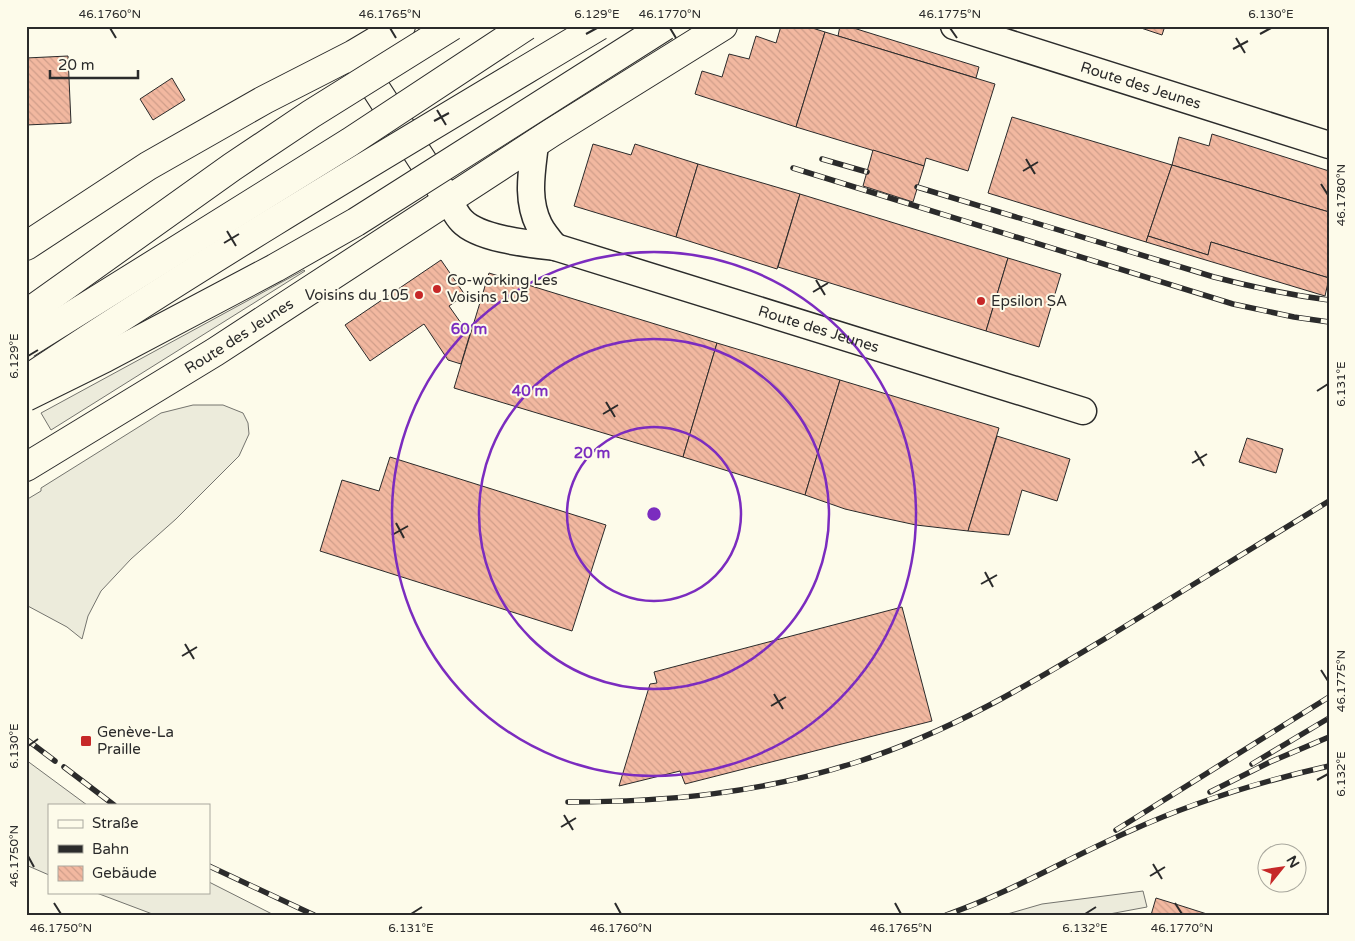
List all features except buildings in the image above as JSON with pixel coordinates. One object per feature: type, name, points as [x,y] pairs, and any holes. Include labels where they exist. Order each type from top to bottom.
[{"type":"main road","points":[[26,246],[148,166],[264,100],[354,54],[401,26]]},
{"type":"main road","points":[[26,314],[232,167],[311,114],[452,26]]},
{"type":"main road","points":[[26,344],[350,142],[526,26]]},
{"type":"main road","points":[[26,380],[97,332],[330,187],[599,26]]},
{"type":"main road","points":[[26,397],[274,268],[356,222],[665,26]]},
{"type":"main road","name":"Route des Jeunes","points":[[26,467],[215,352],[535,144],[723,26]]},
{"type":"main road","points":[[354,54],[449,201]]},
{"type":"street","name":"Route des Jeunes","points":[[954,26],[1329,145]]},
{"type":"street","points":[[535,144],[531,182],[532,201],[540,227],[555,247]]},
{"type":"street","name":"Route des Jeunes","points":[[449,201],[462,222],[483,233],[518,242],[555,247],[1083,411]]},
{"type":"shaded area","points":[[304,270],[51,430],[41,413]]},
{"type":"shaded area","points":[[193,405],[223,405],[243,413],[248,423],[249,434],[239,456],[176,519],[131,559],[101,591],[88,616],[82,639],[67,627],[26,605],[26,500],[41,491],[41,488],[161,413]]},
{"type":"shaded area","points":[[26,760],[86,804],[48,804],[48,875],[26,865]]},
{"type":"shaded area","points":[[210,883],[274,915],[155,915],[99,894],[210,894]]},
{"type":"shaded area","points":[[1143,891],[1147,907],[1104,915],[1004,915],[1042,904]]},
{"type":"railway","points":[[822,159],[867,172]]},
{"type":"railway","points":[[793,168],[1233,304],[1294,317],[1329,322]]},
{"type":"railway","points":[[917,187],[1214,277],[1300,296],[1329,300]]},
{"type":"railway","points":[[568,802],[678,798],[750,788],[821,773],[924,737],[988,706],[1049,672],[1329,501]]},
{"type":"railway","points":[[1116,830],[1329,697]]},
{"type":"railway","points":[[1252,764],[1329,718]]},
{"type":"railway","points":[[1210,792],[1270,762],[1329,737]]},
{"type":"railway","points":[[26,739],[55,761]]},
{"type":"railway","points":[[946,915],[1016,886],[1107,841],[1179,810],[1252,786],[1329,766]]},
{"type":"railway","points":[[64,767],[113,804]]},
{"type":"railway","points":[[210,866],[314,915]]},
{"type":"place","name":"Co-working Les Voisins 105","points":[[437,289]]},
{"type":"place","name":"Voisins du 105","points":[[419,295]]},
{"type":"place","name":"Epsilon SA","points":[[981,301]]},
{"type":"place","name":"Genève-La Praille","points":[[86,741]]}]
